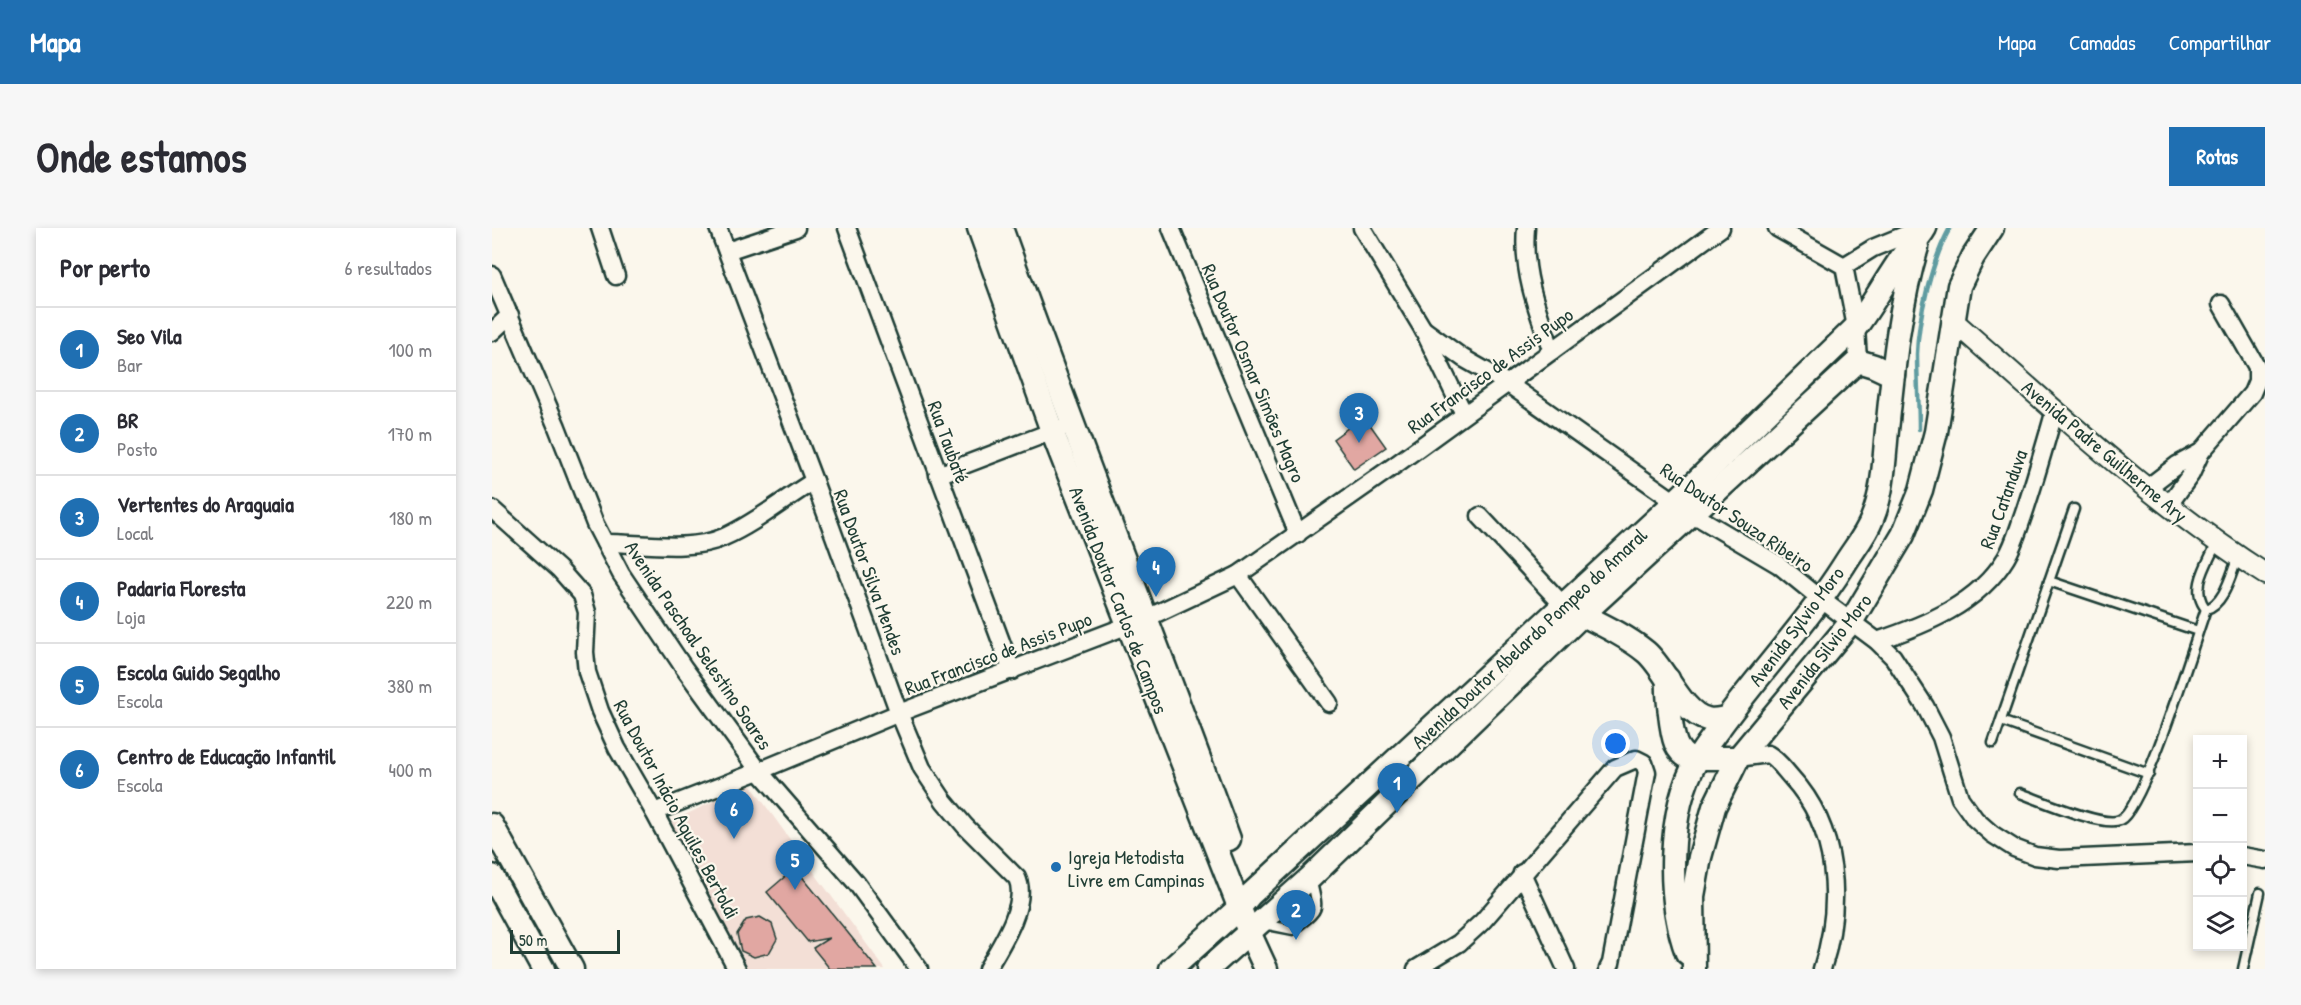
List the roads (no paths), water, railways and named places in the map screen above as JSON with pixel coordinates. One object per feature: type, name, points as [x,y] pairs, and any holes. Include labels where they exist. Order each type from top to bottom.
[{"type":"main road","name":"Avenida Doutor Carlos de Campos","points":[[979,228],[1062,427],[1138,622],[1245,901],[1266,969]]},
{"type":"main road","name":"Avenida Doutor Carlos de Campos","points":[[1001,228],[1062,427]]},
{"type":"main road","name":"Avenida Silvio Moro","points":[[1693,969],[1693,896],[1700,857],[1714,807],[1738,759],[1851,622],[1894,553],[1921,490],[1936,432],[1959,286],[1973,257],[1992,228]]},
{"type":"main road","name":"Avenida Doutor Abelardo Pompeo do Amaral","points":[[1683,508],[1856,327],[1922,231]]},
{"type":"main road","name":"Avenida Sylvio Moro","points":[[1693,969],[1680,934],[1673,896],[1677,823],[1684,792],[1697,758],[1725,718],[1821,600],[1872,519],[1881,484],[1903,305],[1922,231]]},
{"type":"main road","name":"Avenida Doutor Abelardo Pompeo do Amaral","points":[[1171,969],[1387,770],[1573,610],[1683,508],[1858,361]]},
{"type":"main road","points":[[1858,361],[1893,375]]},
{"type":"main road","name":"Avenida Doutor Abelardo Pompeo do Amaral","points":[[1209,969],[1311,877],[1403,789],[1573,610]]},
{"type":"main road","points":[[1573,610],[1645,652],[1668,678],[1685,704],[1697,715],[1709,720],[1725,718]]},
{"type":"main road","points":[[1668,678],[1667,689],[1675,743],[1682,755],[1689,758],[1738,759]]},
{"type":"main road","points":[[1387,770],[1403,789]]},
{"type":"main road","points":[[492,825],[572,969]]},
{"type":"main road","points":[[492,876],[543,969]]},
{"type":"main road","name":"Avenida Doutor Carlos de Campos","points":[[1254,927],[1279,969]]},
{"type":"street","points":[[600,228],[616,276]]},
{"type":"street","name":"Rua Doutor Silva Mendes","points":[[718,228],[899,713],[922,768],[964,826],[1017,878],[1020,886],[1019,904],[987,969]]},
{"type":"street","points":[[727,251],[796,228]]},
{"type":"street","name":"Rua Taubaté","points":[[847,228],[1012,671]]},
{"type":"street","name":"Rua Doutor Osmar Simões Magro","points":[[1171,228],[1298,534]]},
{"type":"street","points":[[1362,228],[1423,329],[1464,414]]},
{"type":"street","points":[[1526,228],[1526,267],[1530,288],[1552,351]]},
{"type":"street","name":"Rua Francisco de Assis Pupo","points":[[654,812],[899,713],[1138,622],[1238,575],[1721,228]]},
{"type":"street","points":[[1777,228],[1844,266],[1856,327],[1858,361]]},
{"type":"street","points":[[1844,266],[1873,248],[1922,231]]},
{"type":"street","name":"Avenida Paschoal Selestino Soares","points":[[492,275],[595,524],[621,574],[651,620],[759,771],[857,884],[919,969]]},
{"type":"street","points":[[2168,506],[2191,474],[2201,452],[2252,393],[2257,381],[2257,367],[2221,304]]},
{"type":"street","points":[[492,332],[510,315]]},
{"type":"street","name":"Avenida Padre Guilherme Ary","points":[[1952,320],[2168,506],[2265,574]]},
{"type":"street","name":"Rua Doutor Souza Ribeiro","points":[[1423,329],[1463,358],[1507,383],[1683,508],[1779,565],[1821,600],[1877,641],[1893,657],[1925,706],[1941,737],[1960,798],[1975,819],[1992,834],[2014,848],[2035,856],[2059,859],[2193,853]]},
{"type":"street","name":"Rua Catanduva","points":[[1877,641],[1919,627],[1944,614],[1977,591],[1996,572],[2014,541],[2031,494],[2055,410]]},
{"type":"street","points":[[938,475],[1062,427]]},
{"type":"street","points":[[2147,488],[2176,465],[2201,452]]},
{"type":"street","points":[[605,543],[699,544],[722,538],[748,525],[814,482]]},
{"type":"street","name":"Rua Doutor Inácio Aquiles Bertoldi","points":[[492,509],[559,569],[582,595],[587,612],[585,652],[587,672],[600,711],[617,747],[737,969]]},
{"type":"street","points":[[1480,516],[1573,610]]},
{"type":"street","points":[[1238,575],[1329,703]]},
{"type":"street","points":[[1738,759],[1768,754],[1778,760],[1800,785],[1821,824],[1831,853],[1835,886],[1835,913],[1829,947],[1822,969]]},
{"type":"street","points":[[1416,969],[1459,942],[1482,922],[1615,768],[1636,759],[1644,763],[1647,772],[1608,969]]},
{"type":"street","points":[[2247,857],[2265,860]]},
{"type":"street","points":[[1522,873],[1566,969]]},
{"type":"lane","points":[[1993,743],[2074,509]]},
{"type":"lane","points":[[2020,793],[2105,823],[2120,820],[2130,812],[2149,774],[2206,609],[2198,595],[2198,586],[2217,542]]},
{"type":"lane","points":[[2206,609],[2218,602],[2238,556]]},
{"type":"lane","points":[[2049,581],[2198,631]]},
{"type":"lane","points":[[2001,721],[2149,774]]},
{"type":"lane","points":[[2243,969],[2260,892]]},
{"type":"waterway","points":[[1919,429],[1917,354],[1920,324],[1932,272],[1950,228]]},
{"type":"place","name":"Vertentes do Araguaia","points":[[1359,443]]},
{"type":"place","name":"Padaria Floresta","points":[[1156,597]]},
{"type":"place","name":"Seo Vila","points":[[1397,813]]},
{"type":"place","name":"Centro de Educação Infantil","points":[[734,839]]},
{"type":"place","name":"Igreja Metodista Livre em Campinas","points":[[1056,867]]},
{"type":"place","name":"Escola Guido Segalho","points":[[795,890]]},
{"type":"place","name":"BR","points":[[1296,940]]}]
